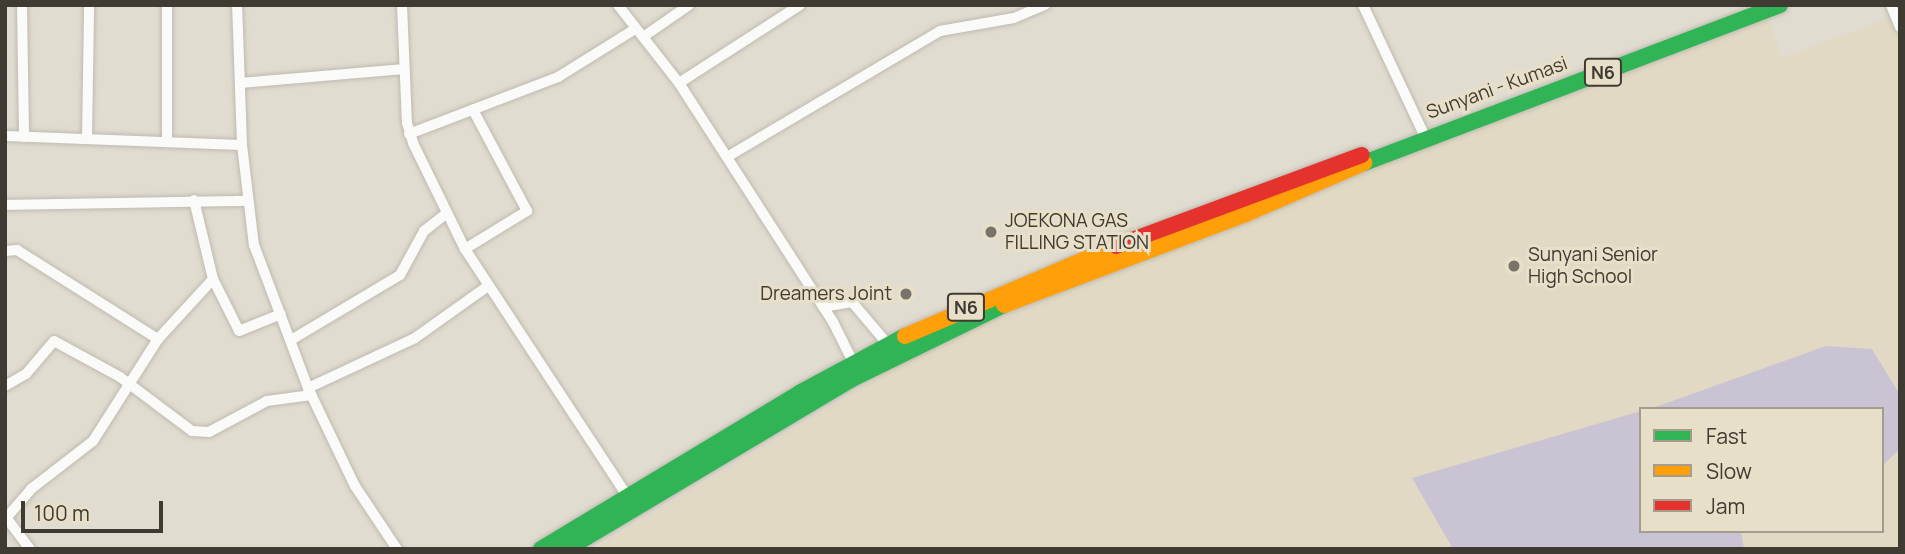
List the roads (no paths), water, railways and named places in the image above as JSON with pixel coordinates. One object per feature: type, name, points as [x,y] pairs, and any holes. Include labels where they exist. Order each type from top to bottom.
[{"type":"main road","name":"Sunyani - Kumasi","points":[[1425,136],[1753,10],[1780,5]]},
{"type":"main road","name":"N6","points":[[567,549],[891,349],[1027,281],[1165,226],[1425,136]]},
{"type":"main road","name":"N6","points":[[541,549],[853,362],[891,349]]},
{"type":"street","points":[[22,5],[24,137]]},
{"type":"street","points":[[87,139],[89,5]]},
{"type":"street","points":[[167,5],[167,142]]},
{"type":"street","points":[[237,5],[242,145],[246,201],[254,245],[310,391],[355,486],[397,549]]},
{"type":"street","points":[[402,5],[409,134],[465,249],[628,497]]},
{"type":"street","points":[[618,5],[679,83],[823,307],[853,362]]},
{"type":"street","points":[[409,134],[558,77],[689,5]]},
{"type":"street","points":[[679,83],[800,5]]},
{"type":"street","points":[[727,157],[940,31],[1014,18],[1045,5]]},
{"type":"street","points":[[1363,5],[1425,136]]},
{"type":"street","points":[[1891,5],[1900,27]]},
{"type":"street","points":[[240,83],[404,69]]},
{"type":"street","points":[[465,249],[527,211],[473,110]]},
{"type":"street","points":[[5,136],[242,145]]},
{"type":"street","points":[[194,200],[213,279],[239,331],[281,314]]},
{"type":"street","points":[[5,205],[246,201]]},
{"type":"street","points":[[290,340],[400,275],[424,231],[446,214]]},
{"type":"street","points":[[5,251],[17,250],[158,339]]},
{"type":"street","points":[[30,549],[6,517],[31,489],[93,441],[158,339],[213,279]]},
{"type":"street","points":[[5,386],[26,374],[54,341],[128,383],[166,414],[200,433],[267,401],[310,391],[415,338],[488,286]]},
{"type":"street","points":[[823,307],[852,302],[891,349]]},
{"type":"place","name":"JOEKONA GAS FILLING STATION","points":[[991,232]]},
{"type":"place","name":"Sunyani Senior High School","points":[[1514,266]]},
{"type":"place","name":"Dreamers Joint","points":[[906,294]]}]
